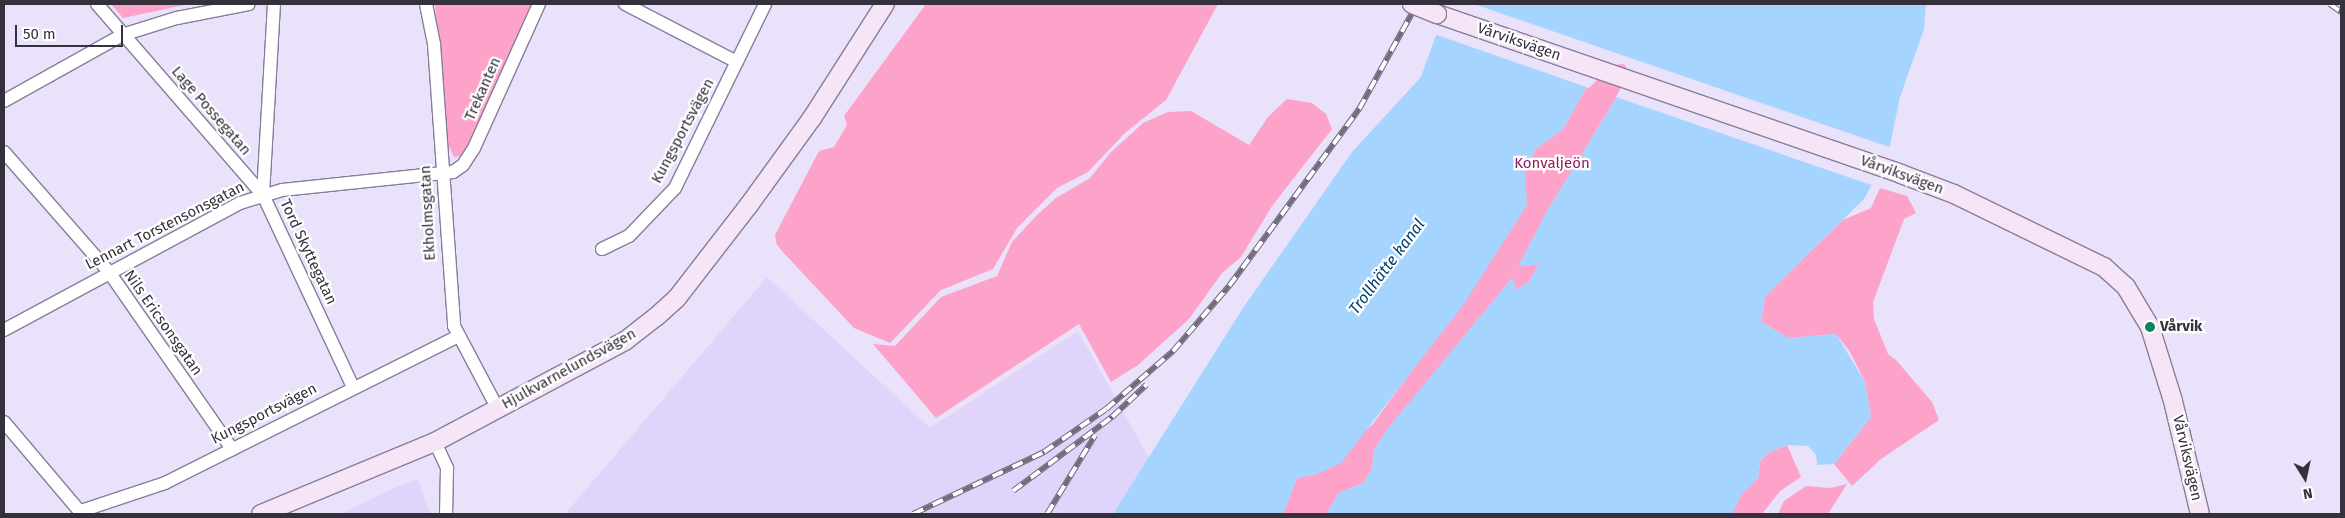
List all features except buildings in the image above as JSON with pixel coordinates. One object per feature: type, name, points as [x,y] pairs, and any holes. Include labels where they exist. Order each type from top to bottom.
[{"type":"street","name":"Lage Possegatan","points":[[96,4],[263,195]]},
{"type":"street","points":[[4,101],[122,35],[177,18],[249,4]]},
{"type":"street","name":"Tord Skyttegatan","points":[[274,4],[263,195],[353,387]]},
{"type":"street","name":"Ekholmsgatan","points":[[426,4],[434,44],[450,302],[458,336],[498,409]]},
{"type":"street","name":"Trekanten","points":[[442,174],[458,169],[474,148],[539,4]]},
{"type":"street","points":[[625,4],[737,62]]},
{"type":"street","name":"Kungsportsvägen","points":[[602,249],[629,236],[675,188],[765,4]]},
{"type":"street","name":"Hjulkvarnelundsvägen","points":[[261,514],[435,442],[625,341],[678,298],[812,118],[886,4]]},
{"type":"street","name":"Vårviksvägen","points":[[1412,4],[1954,194],[2104,267],[2126,287],[2145,316],[2156,344],[2200,514]]},
{"type":"street","name":"Nils Ericsonsgatan","points":[[4,152],[109,272],[232,448]]},
{"type":"street","name":"Lennart Torstensonsgatan","points":[[4,330],[240,203],[282,190],[442,174]]},
{"type":"street","name":"Kungsportsvägen","points":[[82,512],[165,483],[353,387],[458,336]]},
{"type":"street","points":[[4,422],[82,512]]},
{"type":"street","points":[[435,442],[447,468],[446,514]]},
{"type":"shaded area","points":[[767,277],[930,428],[1078,331],[1149,458],[1113,514],[565,514]]},
{"type":"shaded area","points":[[418,479],[430,514],[341,514],[394,488]]},
{"type":"green space","points":[[111,4],[189,4],[123,18]]},
{"type":"green space","points":[[435,4],[531,4],[470,141],[461,156],[454,157],[448,144]]},
{"type":"green space","points":[[926,4],[1218,4],[1166,100],[1125,133],[1088,172],[1057,188],[1017,228],[993,269],[941,290],[890,343],[854,328],[781,250],[776,243],[775,235],[819,151],[834,147],[847,125],[844,116]]},
{"type":"green space","name":"Konvaljeön","points":[[1611,62],[1625,62],[1632,72],[1546,213],[1519,266],[1539,264],[1529,282],[1516,290],[1512,278],[1389,428],[1374,450],[1372,469],[1363,483],[1339,493],[1326,514],[1283,514],[1297,478],[1317,474],[1373,424],[1405,380],[1524,179],[1525,168],[1536,149],[1563,129],[1590,81]]},
{"type":"green space","points":[[1287,99],[1312,103],[1326,114],[1332,129],[1272,206],[1241,257],[1222,273],[1189,319],[1138,365],[1111,382],[1079,324],[936,418],[873,344],[895,346],[941,297],[997,276],[1012,242],[1036,216],[1056,198],[1090,178],[1110,153],[1143,123],[1168,112],[1191,111],[1249,145],[1268,117]]},
{"type":"green space","points":[[1880,188],[1907,196],[1916,213],[1904,219],[1873,302],[1874,319],[1888,354],[1896,360],[1932,402],[1939,420],[1881,459],[1852,486],[1834,464],[1871,417],[1865,382],[1850,352],[1836,334],[1788,338],[1761,322],[1765,296],[1843,220],[1871,208]]},
{"type":"green space","points":[[1787,445],[1801,477],[1780,491],[1762,514],[1732,514],[1741,495],[1758,478],[1760,461],[1768,453]]},
{"type":"green space","points":[[1847,484],[1828,514],[1778,514],[1784,501],[1806,486],[1830,488]]},
{"type":"water","name":"Trollhätte kanal","points":[[1447,4],[1926,4],[1924,29],[1900,97],[1888,155],[1864,199],[1765,297],[1761,322],[1788,338],[1836,334],[1865,382],[1871,417],[1834,464],[1817,465],[1816,455],[1808,446],[1787,445],[1768,453],[1760,461],[1758,478],[1741,495],[1732,514],[1326,514],[1339,493],[1363,483],[1372,469],[1374,450],[1388,428],[1512,278],[1516,290],[1529,282],[1539,264],[1518,267],[1546,213],[1632,72],[1625,62],[1611,62],[1590,81],[1563,129],[1536,149],[1525,168],[1527,205],[1464,304],[1341,463],[1317,474],[1297,478],[1283,514],[1113,514],[1243,308],[1352,152],[1421,77]]},
{"type":"pier","points":[[1444,4],[1474,4],[1892,148],[1891,156],[1874,186],[1616,97],[1629,72],[1624,64],[1612,65],[1589,88],[1434,34]]},
{"type":"railway","points":[[913,514],[1044,452],[1106,409],[1173,351],[1229,286],[1359,109],[1417,4]]},
{"type":"railway","points":[[2330,4],[2341,12]]},
{"type":"railway","points":[[1013,491],[1112,417],[1146,385]]},
{"type":"railway","points":[[1047,514],[1095,435]]},
{"type":"place","name":"Vårvik","points":[[2150,327]]}]
